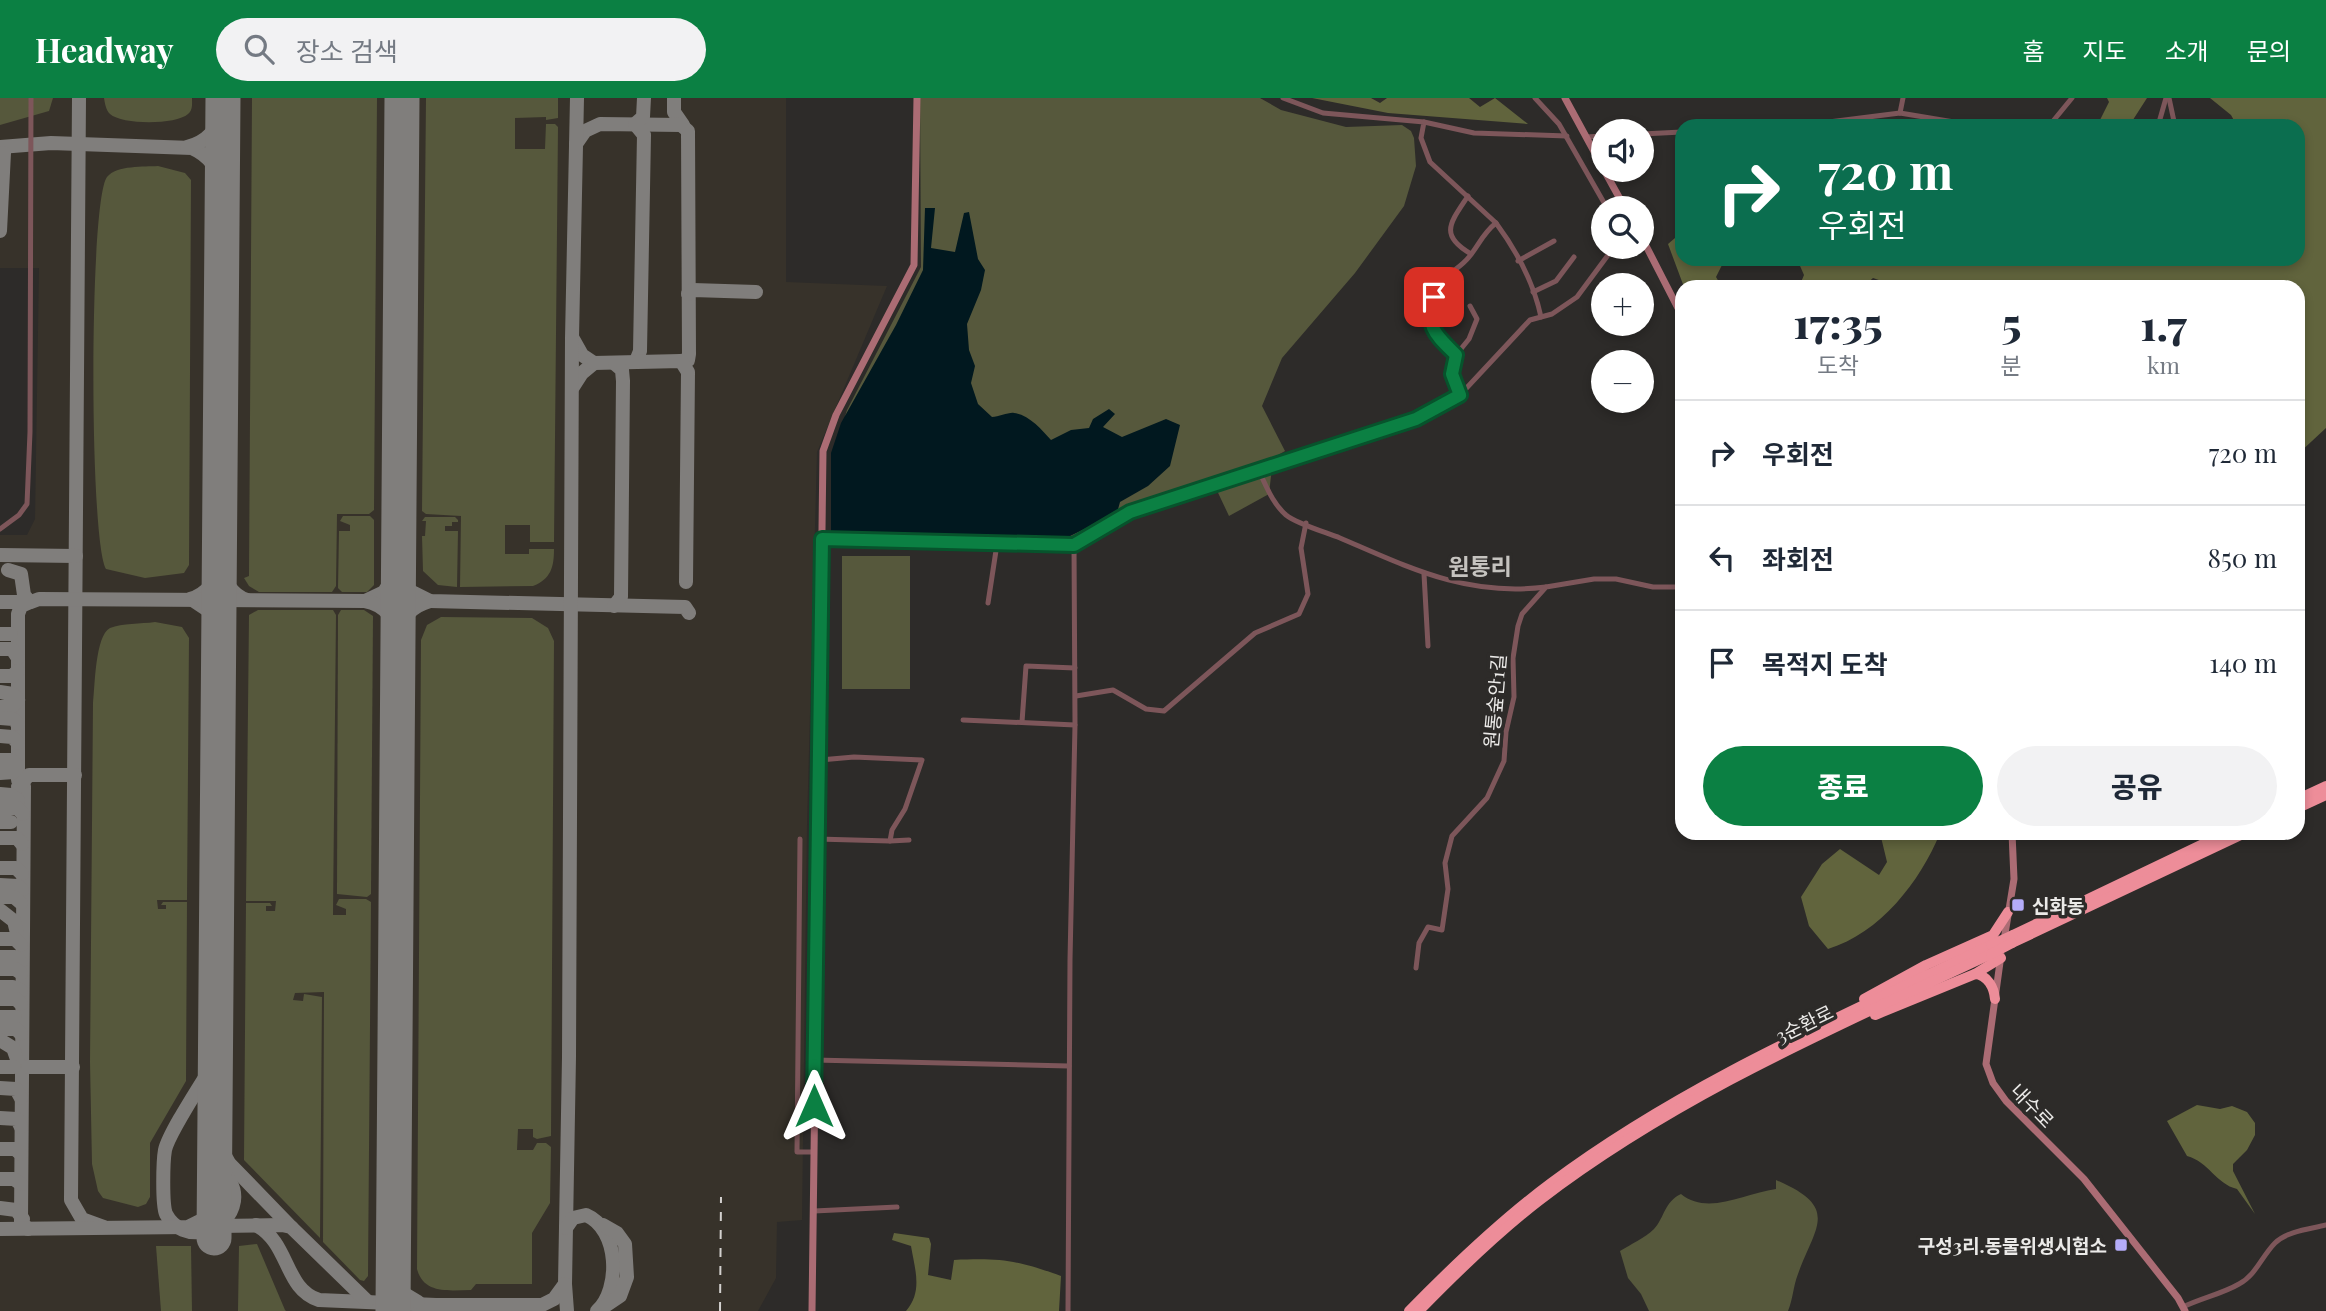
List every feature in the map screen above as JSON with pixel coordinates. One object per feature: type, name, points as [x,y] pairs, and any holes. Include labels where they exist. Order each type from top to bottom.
[{"type":"highway","points":[[2305,796],[2326,786]]},
{"type":"highway","points":[[2305,805],[2326,795]]},
{"type":"highway","name":"3순환로","points":[[1409,1311],[1488,1234],[1587,1157],[1689,1093],[1994,951],[2010,939],[2213,840]]},
{"type":"highway","name":"3순환로","points":[[2010,939],[2229,840]]},
{"type":"highway","points":[[1975,974],[1994,951],[2008,912]]},
{"type":"highway","points":[[1803,1038],[1975,974],[1988,981],[1994,999]]},
{"type":"highway","name":"3순환로","points":[[1419,1311],[1500,1233],[1573,1175],[1685,1104],[1803,1038]]},
{"type":"street","points":[[0,529],[19,515],[27,504],[30,432],[32,98]]},
{"type":"street","points":[[812,1311],[823,450],[826,438],[914,265],[916,98]]},
{"type":"street","points":[[1283,98],[1323,113],[1424,122],[1474,133],[1567,136]]},
{"type":"street","points":[[1535,98],[1567,136],[1600,196]]},
{"type":"street","points":[[1565,98],[1591,146]]},
{"type":"street","points":[[1900,113],[1903,98]]},
{"type":"street","points":[[2055,119],[2072,98]]},
{"type":"street","points":[[2160,119],[2167,98]]},
{"type":"street","points":[[2167,98],[2173,119]]},
{"type":"street","points":[[1852,119],[1900,113],[1936,119]]},
{"type":"street","points":[[1424,122],[1421,138],[1430,162],[1496,223],[1509,241],[1533,292],[1541,317]]},
{"type":"street","points":[[1654,133],[1675,132]]},
{"type":"street","points":[[1586,137],[1591,137]]},
{"type":"street","points":[[1468,196],[1451,221],[1450,231],[1458,247],[1471,254]]},
{"type":"street","points":[[1456,355],[1438,337],[1430,321],[1430,311],[1440,285],[1471,254],[1480,239],[1496,223]]},
{"type":"street","points":[[1518,261],[1554,241]]},
{"type":"street","points":[[1533,292],[1556,281],[1574,257]]},
{"type":"street","points":[[822,539],[1074,545],[1130,512],[1416,419],[1460,395],[1530,320],[1552,314],[1577,298],[1605,259]]},
{"type":"street","points":[[1652,259],[1675,303]]},
{"type":"street","points":[[1460,395],[1452,374],[1456,355],[1469,339],[1477,319],[1470,306]]},
{"type":"street","points":[[1421,324],[1430,321]]},
{"type":"street","points":[[1258,469],[1279,509],[1289,518],[1449,582],[1518,589],[1602,578],[1654,587],[1675,587]]},
{"type":"street","points":[[1076,696],[1113,690],[1146,709],[1164,711],[1255,633],[1299,614],[1308,594],[1301,548],[1306,523]]},
{"type":"street","points":[[988,603],[997,544]]},
{"type":"street","points":[[1068,1311],[1069,1066],[1076,696],[1074,545]]},
{"type":"street","points":[[1424,574],[1428,646]]},
{"type":"street","name":"원통숲안1길","points":[[1416,968],[1423,933],[1428,927],[1442,930],[1448,889],[1445,863],[1454,832],[1487,798],[1502,768],[1514,697],[1513,658],[1518,626],[1528,606],[1546,587]]},
{"type":"street","points":[[1022,722],[1026,666],[1075,668]]},
{"type":"street","points":[[963,720],[1075,725]]},
{"type":"street","points":[[820,760],[854,757],[922,760],[913,789],[892,830],[890,841]]},
{"type":"street","points":[[800,839],[797,1152],[814,1152]]},
{"type":"street","points":[[817,839],[909,840]]},
{"type":"street","name":"내수로","points":[[2012,840],[2014,879],[2008,912],[2010,939],[1994,951],[1994,999],[1986,1064],[1993,1083],[2006,1101],[2084,1179],[2184,1309]]},
{"type":"street","points":[[814,1060],[1069,1066]]},
{"type":"street","points":[[814,1211],[897,1208]]},
{"type":"street","points":[[2184,1309],[2204,1296],[2240,1284],[2260,1265],[2276,1242],[2292,1233],[2326,1225]]},
{"type":"shaded area","points":[[0,98],[786,98],[786,282],[887,286],[817,452],[807,825],[802,1220],[777,1222],[776,1278],[758,1311],[0,1311],[0,535],[27,535],[35,519],[39,268],[0,268]]},
{"type":"green space","points":[[0,98],[53,98],[49,111],[0,125]]},
{"type":"green space","points":[[104,98],[192,98],[192,107],[182,118],[161,122],[137,122],[116,118],[110,114]]},
{"type":"green space","points":[[252,98],[377,98],[374,510],[369,514],[337,514],[336,586],[332,592],[259,592],[249,586],[244,578],[249,576]]},
{"type":"green space","points":[[426,98],[558,98],[558,118],[515,118],[515,149],[545,149],[546,124],[555,124],[558,127],[554,542],[530,542],[530,525],[505,525],[505,554],[529,554],[529,549],[554,549],[548,576],[533,586],[460,587],[461,516],[426,514],[422,511]]},
{"type":"green space","points":[[920,98],[1260,98],[1281,110],[1346,127],[1402,125],[1411,131],[1416,166],[1404,206],[1355,273],[1282,358],[1262,406],[1285,451],[1273,458],[1269,494],[1229,516],[1212,480],[1062,540],[831,534],[837,443],[847,410],[921,267]]},
{"type":"green space","points":[[1312,98],[1371,98],[1380,103],[1387,98],[1469,98],[1480,107],[1495,98],[1528,124],[1388,113]]},
{"type":"green space","points":[[2107,98],[2147,98],[2134,119],[2100,119],[2109,102]]},
{"type":"green space","points":[[2210,98],[2326,98],[2326,428],[2305,448],[2305,280],[1802,280],[1804,275],[1800,266],[2305,266],[2305,119],[2233,119]]},
{"type":"green space","points":[[158,166],[185,173],[191,180],[189,565],[184,573],[145,578],[106,569],[100,545],[94,438],[94,303],[101,199],[107,177],[117,170]]},
{"type":"green space","points":[[1675,238],[1675,263],[1668,244]]},
{"type":"green space","points":[[1676,266],[1722,266],[1716,277],[1718,280],[1681,280]]},
{"type":"green space","points":[[343,516],[370,516],[374,520],[374,585],[367,592],[342,592],[338,588],[339,531],[350,531],[350,525],[340,521]]},
{"type":"green space","points":[[425,517],[455,517],[458,520],[452,522],[452,526],[445,526],[445,531],[458,531],[457,587],[438,585],[423,571],[422,536],[425,536],[426,521],[422,521]]},
{"type":"green space","points":[[842,556],[910,556],[910,689],[842,689]]},
{"type":"green space","points":[[258,610],[333,610],[336,615],[333,915],[346,915],[346,909],[336,905],[339,899],[366,899],[371,902],[368,1276],[364,1281],[323,1242],[324,992],[295,993],[293,1000],[303,1001],[304,994],[322,997],[320,1238],[244,1160],[246,903],[270,903],[272,906],[266,906],[266,911],[275,911],[276,901],[246,901],[249,615]]},
{"type":"green space","points":[[341,610],[364,610],[373,616],[371,894],[367,897],[337,894],[338,615]]},
{"type":"green space","points":[[441,617],[532,618],[548,628],[554,641],[551,1136],[537,1139],[533,1137],[533,1129],[518,1129],[517,1150],[533,1150],[537,1143],[546,1143],[551,1147],[550,1203],[532,1233],[532,1284],[476,1284],[471,1290],[432,1287],[420,1277],[417,1269],[421,640],[427,625]]},
{"type":"green space","points":[[155,622],[182,627],[189,638],[187,900],[157,900],[158,909],[166,909],[166,905],[161,905],[163,902],[187,902],[186,1081],[150,1143],[150,1197],[146,1204],[138,1207],[103,1198],[98,1191],[92,1164],[90,1062],[93,703],[95,674],[105,633],[115,626]]},
{"type":"green space","points":[[1882,840],[1937,840],[1921,870],[1896,903],[1865,931],[1828,949],[1809,926],[1801,897],[1822,864],[1840,849],[1879,875],[1887,862]]},
{"type":"green space","points":[[2197,1105],[2220,1109],[2232,1106],[2247,1112],[2255,1123],[2255,1135],[2247,1150],[2233,1164],[2233,1171],[2255,1214],[2237,1189],[2223,1183],[2201,1163],[2187,1156],[2167,1121]]},
{"type":"green space","points":[[1776,1180],[1809,1200],[1816,1209],[1818,1220],[1796,1279],[1788,1311],[1649,1311],[1641,1294],[1628,1278],[1620,1251],[1654,1229],[1671,1201],[1681,1194],[1703,1203],[1715,1203],[1776,1189]]},
{"type":"green space","points":[[894,1233],[929,1238],[931,1244],[928,1275],[951,1280],[954,1260],[984,1259],[1020,1263],[1061,1276],[1059,1311],[906,1311],[915,1296],[916,1272],[911,1246],[892,1240]]},
{"type":"green space","points":[[257,1244],[286,1311],[238,1311],[239,1246]]},
{"type":"green space","points":[[156,1246],[191,1246],[192,1311],[161,1311]]},
{"type":"water","points":[[925,208],[935,208],[931,248],[955,252],[964,213],[969,212],[978,259],[985,270],[981,290],[967,324],[969,350],[975,366],[971,383],[978,404],[992,417],[1020,414],[1035,423],[1051,440],[1071,430],[1089,428],[1093,419],[1109,409],[1115,414],[1103,427],[1122,437],[1166,419],[1180,425],[1170,466],[1148,486],[1120,502],[1117,513],[1062,540],[831,534],[831,453],[841,423],[896,325],[923,270]]},
{"type":"taxiway","points":[[79,98],[71,1200],[82,1219],[104,1227]]},
{"type":"taxiway","points":[[256,1225],[275,1243],[299,1286],[319,1300],[436,1305],[542,1305],[554,1299],[565,1284],[569,1057],[572,338],[577,98]]},
{"type":"taxiway","points":[[636,361],[640,351],[644,135],[635,124],[643,117],[644,98]]},
{"type":"taxiway","points":[[674,98],[674,112],[683,125]]},
{"type":"taxiway","points":[[187,147],[210,134],[222,111]]},
{"type":"taxiway","points":[[576,144],[585,131],[600,124],[681,125],[688,131],[689,354],[688,360],[681,361]]},
{"type":"taxiway","points":[[0,147],[51,143],[192,148],[212,163],[222,186]]},
{"type":"taxiway","points":[[0,231],[4,153]]},
{"type":"taxiway","points":[[688,294],[693,290],[756,292]]},
{"type":"taxiway","points":[[573,339],[582,355],[594,363],[582,373],[573,387]]},
{"type":"taxiway","points":[[594,363],[681,361],[688,372],[686,582]]},
{"type":"taxiway","points":[[614,606],[621,597],[623,381],[622,370],[615,364]]},
{"type":"taxiway","points":[[0,555],[76,556]]},
{"type":"taxiway","points":[[190,599],[210,585],[219,561]]},
{"type":"taxiway","points":[[219,562],[228,585],[241,598],[247,600]]},
{"type":"taxiway","points":[[8,570],[21,574],[24,595],[30,602],[21,606],[18,614],[18,780],[24,786],[21,1222],[28,1229]]},
{"type":"taxiway","points":[[398,571],[410,591],[430,601],[685,607],[689,613]]},
{"type":"taxiway","points":[[365,601],[384,592],[398,571]]},
{"type":"taxiway","points":[[0,602],[31,602],[39,599],[365,601],[379,606],[388,614],[395,625],[398,639]]},
{"type":"taxiway","points":[[194,601],[212,613],[219,631]]},
{"type":"taxiway","points":[[398,636],[408,613],[430,601]]},
{"type":"taxiway","points":[[0,634],[11,634]]},
{"type":"taxiway","points":[[0,649],[12,649],[18,658]]},
{"type":"taxiway","points":[[0,676],[12,676],[18,671]]},
{"type":"taxiway","points":[[0,692],[13,694],[18,700],[13,706],[0,707]]},
{"type":"taxiway","points":[[0,718],[13,719],[18,724]]},
{"type":"taxiway","points":[[0,736],[12,737],[18,743]]},
{"type":"taxiway","points":[[0,760],[11,760],[18,766],[14,772],[0,773]]},
{"type":"taxiway","points":[[18,787],[29,775],[75,775]]},
{"type":"taxiway","points":[[0,794],[11,795],[18,800]]},
{"type":"taxiway","points":[[0,808],[17,808],[23,814]]},
{"type":"taxiway","points":[[0,822],[11,822]]},
{"type":"taxiway","points":[[0,838],[17,838],[22,844]]},
{"type":"taxiway","points":[[0,868],[16,868],[22,874]]},
{"type":"taxiway","points":[[0,885],[18,886],[22,890]]},
{"type":"taxiway","points":[[0,897],[14,897],[21,903]]},
{"type":"taxiway","points":[[0,910],[14,921],[17,933]]},
{"type":"taxiway","points":[[0,939],[15,939],[21,945]]},
{"type":"taxiway","points":[[0,957],[15,957],[21,962]]},
{"type":"taxiway","points":[[0,969],[15,969],[21,973]]},
{"type":"taxiway","points":[[0,987],[13,987],[21,991]]},
{"type":"taxiway","points":[[0,999],[16,999],[21,1004]]},
{"type":"taxiway","points":[[0,1017],[15,1017]]},
{"type":"taxiway","points":[[0,1029],[16,1029],[21,1034]]},
{"type":"taxiway","points":[[0,1040],[13,1048],[18,1062]]},
{"type":"taxiway","points":[[215,1061],[180,1119],[165,1150],[163,1182],[166,1214],[173,1224],[183,1230],[204,1232],[215,1228],[230,1212],[234,1201],[233,1187],[215,1153]]},
{"type":"taxiway","points":[[0,1067],[14,1067]]},
{"type":"taxiway","points":[[28,1067],[73,1067]]},
{"type":"taxiway","points":[[0,1088],[16,1089],[21,1098]]},
{"type":"taxiway","points":[[0,1118],[17,1119],[21,1127]]},
{"type":"taxiway","points":[[215,1138],[229,1163],[292,1228]]},
{"type":"taxiway","points":[[0,1149],[15,1149],[21,1154]]},
{"type":"taxiway","points":[[0,1179],[14,1179],[21,1184]]},
{"type":"taxiway","points":[[0,1229],[188,1227],[208,1217],[214,1201]]},
{"type":"taxiway","points":[[0,1208],[16,1210],[23,1219]]},
{"type":"taxiway","points":[[566,1228],[573,1218],[586,1215],[597,1222],[610,1246],[613,1275],[605,1301],[597,1311]]},
{"type":"taxiway","points":[[602,1308],[620,1296],[627,1277],[625,1244],[617,1233],[603,1225]]},
{"type":"taxiway","points":[[218,1226],[291,1227],[367,1301]]},
{"type":"taxiway","points":[[393,1277],[403,1293],[418,1302]]},
{"type":"taxiway","points":[[565,1284],[567,1311]]},
{"type":"runway","points":[[214,1238],[223,98]]},
{"type":"runway","points":[[393,1311],[402,98]]},
{"type":"railway","points":[[720,1311],[721,1197]]},
{"type":"place","name":"신화동","points":[[2018,905]]},
{"type":"place","name":"구성3리.동물위생시험소","points":[[2121,1245]]},
{"type":"district","name":"원통리","points":[[1480,565]]},
{"type":"route","points":[[814,1106],[822,539],[1074,545],[1130,512],[1416,419],[1460,395],[1452,374],[1456,355],[1438,337],[1430,321],[1434,297]]}]
